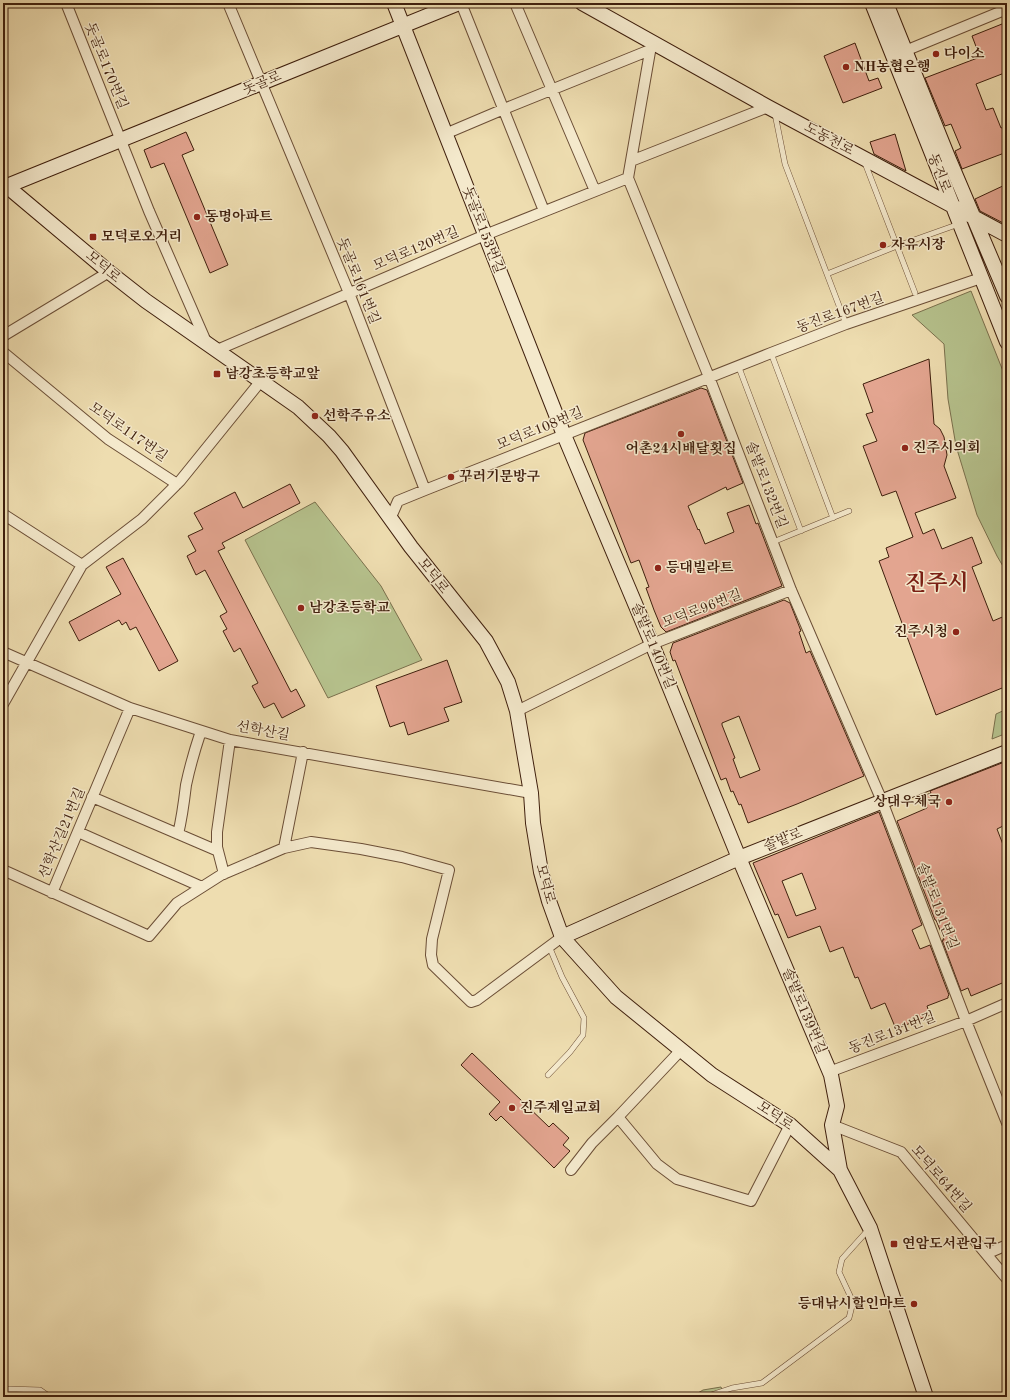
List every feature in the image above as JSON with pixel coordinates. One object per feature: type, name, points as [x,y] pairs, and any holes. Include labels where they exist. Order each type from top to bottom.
[{"type":"street","name":"돗골로170번길","points":[[66,3],[121,140]]},
{"type":"street","name":"돗골로161번길","points":[[228,3],[349,293],[425,490]]},
{"type":"street","points":[[394,3],[403,26]]},
{"type":"street","name":"돗골로","points":[[5,184],[121,140],[460,3]]},
{"type":"street","points":[[460,3],[544,211]]},
{"type":"street","points":[[515,3],[553,89],[595,191]]},
{"type":"street","name":"도동천로","points":[[582,3],[651,46],[771,108],[952,207],[1007,235]]},
{"type":"street","name":"동진로","points":[[872,3],[1007,342]]},
{"type":"street","name":"동진로","points":[[886,3],[973,217],[1007,296]]},
{"type":"street","points":[[905,51],[1007,9]]},
{"type":"street","name":"돗골로153번길","points":[[403,26],[564,435]]},
{"type":"street","points":[[446,134],[651,46]]},
{"type":"street","points":[[628,178],[651,46]]},
{"type":"street","points":[[631,161],[771,108]]},
{"type":"street","name":"모덕로","points":[[121,140],[149,211],[212,347]]},
{"type":"street","name":"모덕로120번길","points":[[212,347],[349,293],[485,235],[628,178]]},
{"type":"street","name":"솔밭로132번길","points":[[628,178],[709,377],[791,590],[882,801]]},
{"type":"street","name":"모덕로","points":[[5,184],[146,302],[298,407],[329,436],[342,451],[391,517],[411,547],[486,641],[508,682],[517,711],[531,793],[533,823],[541,872],[549,901],[562,937],[616,997],[712,1075],[790,1125],[840,1170],[870,1228],[926,1397]]},
{"type":"street","points":[[3,336],[109,272]]},
{"type":"street","name":"동진로167번길","points":[[709,377],[846,324],[982,278]]},
{"type":"street","name":"모덕로117번길","points":[[3,352],[108,439],[176,484]]},
{"type":"street","name":"모덕로108번길","points":[[391,517],[398,502],[425,490],[709,377]]},
{"type":"street","points":[[3,704],[82,565],[142,520],[180,481],[260,382]]},
{"type":"street","name":"솔밭로140번길","points":[[564,435],[652,644],[739,858]]},
{"type":"street","points":[[3,514],[82,565]]},
{"type":"street","name":"모덕로96번길","points":[[517,711],[652,644],[791,590]]},
{"type":"street","name":"선학산길","points":[[3,652],[130,708],[230,740],[531,793]]},
{"type":"street","name":"선학산길21번길","points":[[130,708],[52,893],[149,936],[177,903],[202,887]]},
{"type":"street","points":[[178,834],[183,815],[186,786],[192,759],[201,731]]},
{"type":"street","points":[[224,874],[218,851],[217,832],[230,740]]},
{"type":"street","points":[[284,848],[303,752]]},
{"type":"street","name":"솔밭로","points":[[562,937],[739,858],[1007,752]]},
{"type":"street","points":[[92,797],[218,851]]},
{"type":"street","name":"솔밭로131번길","points":[[882,801],[966,1021]]},
{"type":"street","points":[[78,832],[202,887],[224,874],[284,848],[311,842],[388,854],[449,870],[432,939],[431,956],[433,965],[471,1002],[477,1000],[562,937]]},
{"type":"street","name":"솔밭로139번길","points":[[739,858],[831,1076],[837,1106],[832,1125],[840,1170]]},
{"type":"street","points":[[3,870],[52,893]]},
{"type":"street","name":"동진로131번길","points":[[829,1072],[966,1021],[1007,1003]]},
{"type":"street","points":[[966,1021],[1007,1123]]},
{"type":"street","points":[[571,1170],[592,1143],[681,1050]]},
{"type":"street","points":[[618,1117],[657,1164],[677,1179],[751,1201],[790,1125]]},
{"type":"street","name":"모덕로64번길","points":[[832,1125],[901,1152],[1007,1279]]},
{"type":"street","points":[[986,1254],[1007,1245]]},
{"type":"lane","points":[[771,108],[785,164],[846,324]]},
{"type":"lane","points":[[863,158],[915,293]]},
{"type":"lane","points":[[827,274],[897,246],[960,224]]},
{"type":"lane","points":[[771,353],[833,518]]},
{"type":"lane","points":[[738,365],[801,531]]},
{"type":"lane","points":[[773,542],[849,511]]},
{"type":"lane","points":[[548,1075],[570,1052],[583,1035],[584,1018],[562,977],[549,946]]},
{"type":"lane","points":[[706,1397],[732,1388],[762,1383],[849,1318],[852,1302],[839,1272],[842,1259],[870,1228]]},
{"type":"lane","points":[[3,1392],[9,1389],[40,1390],[50,1397]]},
{"type":"green space","points":[[971,291],[1007,381],[1007,573],[977,515],[956,446],[948,399],[944,344],[912,315]]},
{"type":"green space","points":[[315,502],[381,586],[422,660],[328,698],[245,540]]},
{"type":"green space","points":[[1007,709],[1007,733],[992,739],[996,714]]},
{"type":"green space","points":[[721,1387],[725,1397],[691,1397],[703,1390]]},
{"type":"building","points":[[1007,22],[1007,72],[976,84],[986,110],[993,108],[1001,128],[1007,126],[1007,152],[962,169],[955,151],[961,148],[951,124],[945,126],[925,78],[980,57],[972,36]]},
{"type":"building","name":"NH농협은행","points":[[855,43],[869,81],[878,78],[882,88],[843,103],[824,56]]},
{"type":"building","name":"동명아파트","points":[[186,132],[194,150],[182,155],[228,265],[210,273],[164,163],[151,168],[144,150]]},
{"type":"building","points":[[895,134],[906,171],[874,154],[870,142]]},
{"type":"building","points":[[1007,184],[1007,225],[980,211],[975,199]]},
{"type":"building","points":[[929,359],[934,424],[940,429],[944,437],[947,455],[944,466],[956,498],[915,513],[923,534],[934,529],[942,549],[972,537],[982,563],[972,567],[993,621],[1007,615],[1007,686],[936,715],[879,561],[889,557],[886,548],[913,537],[896,491],[882,496],[863,446],[877,441],[866,414],[873,412],[863,384]]},
{"type":"building","points":[[701,388],[707,390],[743,483],[727,490],[726,487],[688,506],[705,544],[734,532],[727,513],[749,505],[756,524],[758,523],[782,586],[666,632],[661,627],[654,610],[646,588],[649,587],[639,560],[631,563],[583,440],[585,433]]},
{"type":"building","points":[[290,484],[300,503],[222,543],[225,548],[218,551],[291,692],[296,689],[305,706],[282,718],[274,703],[264,708],[252,686],[258,683],[240,648],[234,652],[223,631],[227,629],[220,616],[227,612],[205,570],[196,575],[187,556],[196,551],[188,536],[203,529],[194,513],[235,492],[243,508]]},
{"type":"building","points":[[123,558],[178,661],[159,671],[136,627],[130,630],[126,622],[122,625],[119,620],[79,641],[69,622],[121,594],[106,567]]},
{"type":"building","points":[[784,600],[790,603],[801,631],[799,632],[806,653],[810,651],[864,776],[748,823],[741,804],[739,805],[733,791],[731,792],[726,778],[721,780],[675,660],[673,661],[670,652],[673,643]],"holes":[[[739,716],[760,770],[740,778],[733,759],[735,758],[722,723]]]},
{"type":"building","points":[[447,660],[462,702],[444,708],[449,721],[408,735],[404,722],[390,727],[376,686]]},
{"type":"building","points":[[1007,761],[1007,824],[997,829],[1007,855],[1007,981],[971,996],[968,988],[961,991],[942,940],[944,940],[897,821],[927,808],[923,796],[931,793],[930,791]]},
{"type":"building","points":[[879,812],[922,925],[912,930],[920,949],[930,945],[949,995],[948,998],[927,1006],[930,1015],[896,1029],[885,1003],[871,1009],[858,977],[855,978],[843,947],[830,952],[820,926],[788,938],[778,914],[775,915],[753,863]],"holes":[[[802,873],[816,909],[796,916],[782,881]]]},
{"type":"building","name":"진주제일교회","points":[[472,1053],[549,1127],[553,1123],[569,1138],[563,1145],[570,1151],[554,1168],[501,1116],[496,1121],[489,1114],[500,1102],[461,1065]]},
{"type":"place","name":"다이소","points":[[936,54]]},
{"type":"place","name":"NH농협은행","points":[[846,67]]},
{"type":"place","name":"동명아파트","points":[[197,217]]},
{"type":"place","name":"모덕로오거리","points":[[93,237]]},
{"type":"place","name":"자유시장","points":[[883,245]]},
{"type":"place","name":"남강초등학교앞","points":[[217,374]]},
{"type":"place","name":"선학주유소","points":[[315,416]]},
{"type":"place","name":"어촌24시배달횟집","points":[[681,434]]},
{"type":"place","name":"진주시의회","points":[[905,448]]},
{"type":"place","name":"꾸러기문방구","points":[[451,477]]},
{"type":"place","name":"등대빌라트","points":[[658,568]]},
{"type":"place","name":"남강초등학교","points":[[301,608]]},
{"type":"place","name":"진주시청","points":[[956,632]]},
{"type":"place","name":"상대우체국","points":[[949,802]]},
{"type":"place","name":"진주제일교회","points":[[512,1108]]},
{"type":"place","name":"연암도서관입구","points":[[894,1244]]},
{"type":"place","name":"등대낚시할인마트","points":[[914,1304]]},
{"type":"district","name":"진주시","points":[[937,584]]}]
